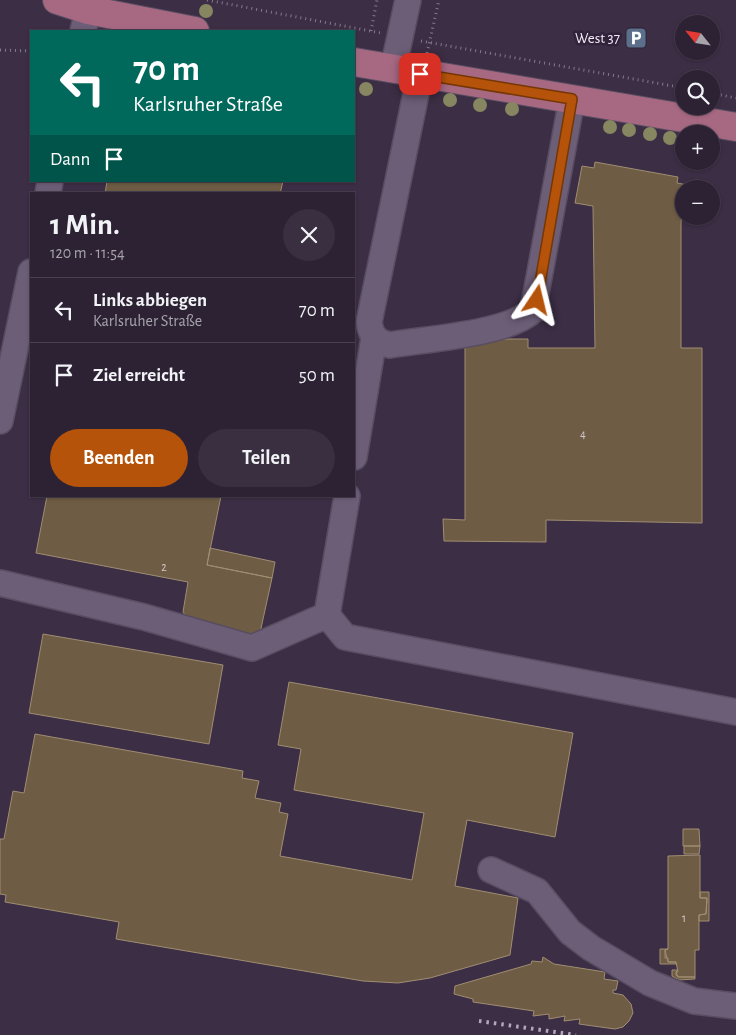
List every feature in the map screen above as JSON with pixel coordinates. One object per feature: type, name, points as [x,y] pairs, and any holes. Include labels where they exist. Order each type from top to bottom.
[{"type":"main road","points":[[56,0],[85,21],[184,30]]},
{"type":"main road","points":[[355,62],[736,127]]},
{"type":"street","points":[[393,69],[408,0]]},
{"type":"street","points":[[355,451],[374,338],[369,322],[420,74]]},
{"type":"street","points":[[374,338],[381,343],[390,345],[506,326],[525,318],[534,310],[572,99]]},
{"type":"street","points":[[0,421],[30,277]]},
{"type":"street","points":[[347,497],[327,615],[344,637],[736,712]]},
{"type":"street","points":[[0,583],[144,617],[252,648],[327,615]]},
{"type":"street","points":[[491,870],[537,891],[570,932],[590,948],[650,983],[694,1002],[736,1006]]},
{"type":"path","points":[[207,0],[370,32],[675,86]]},
{"type":"path","points":[[370,32],[377,0]]},
{"type":"path","points":[[430,43],[439,0]]},
{"type":"path","points":[[0,50],[30,51]]},
{"type":"path","points":[[720,95],[736,98]]},
{"type":"building","points":[[595,162],[678,177],[678,180],[675,180],[675,225],[681,225],[681,348],[702,348],[702,523],[546,520],[546,542],[444,541],[443,519],[465,520],[465,339],[528,339],[528,348],[595,348],[593,206],[575,203],[582,166],[594,168]]},
{"type":"building","points":[[107,182],[283,182],[280,192],[105,192]]},
{"type":"building","points":[[47,497],[221,497],[207,565],[272,578],[258,642],[195,630],[183,612],[188,582],[36,553]]},
{"type":"building","points":[[210,548],[275,562],[272,578],[207,565]]},
{"type":"building","points":[[43,634],[223,665],[209,744],[29,713]]},
{"type":"building","points":[[289,682],[573,733],[555,837],[467,820],[455,886],[518,898],[510,955],[430,978],[398,983],[363,981],[116,939],[119,922],[5,902],[6,895],[0,894],[0,839],[4,839],[13,791],[24,793],[35,734],[243,771],[242,778],[259,781],[255,798],[281,803],[279,812],[288,814],[280,856],[412,880],[424,813],[294,790],[301,749],[278,745]]},
{"type":"building","points":[[683,829],[699,829],[700,846],[683,846]]},
{"type":"building","points":[[684,846],[700,846],[699,854],[684,854]]},
{"type":"building","points":[[700,855],[700,898],[707,898],[706,914],[699,915],[699,950],[695,950],[695,977],[678,977],[676,975],[676,972],[678,972],[676,962],[668,962],[668,958],[665,958],[665,950],[668,949],[668,856]]},
{"type":"building","points":[[700,892],[709,892],[709,921],[699,921],[699,915],[706,914],[707,898],[700,898]]},
{"type":"building","points":[[660,949],[668,949],[665,950],[668,962],[676,962],[676,964],[660,964]]},
{"type":"building","points":[[543,957],[554,964],[605,972],[604,979],[618,981],[616,990],[613,990],[613,993],[623,995],[631,1004],[633,1013],[629,1021],[623,1027],[615,1029],[579,1024],[580,1019],[564,1021],[565,1016],[549,1019],[549,1014],[533,1016],[534,1011],[473,1002],[473,999],[454,994],[455,986],[531,964],[532,961],[542,962]]},
{"type":"building","points":[[672,970],[678,970],[676,972],[678,977],[695,977],[695,979],[679,980],[672,976]]},
{"type":"railway","points":[[479,1021],[576,1035]]},
{"type":"place","name":"West 37","points":[[636,38]]},
{"type":"route","points":[[420,74],[572,99],[537,300]]}]
